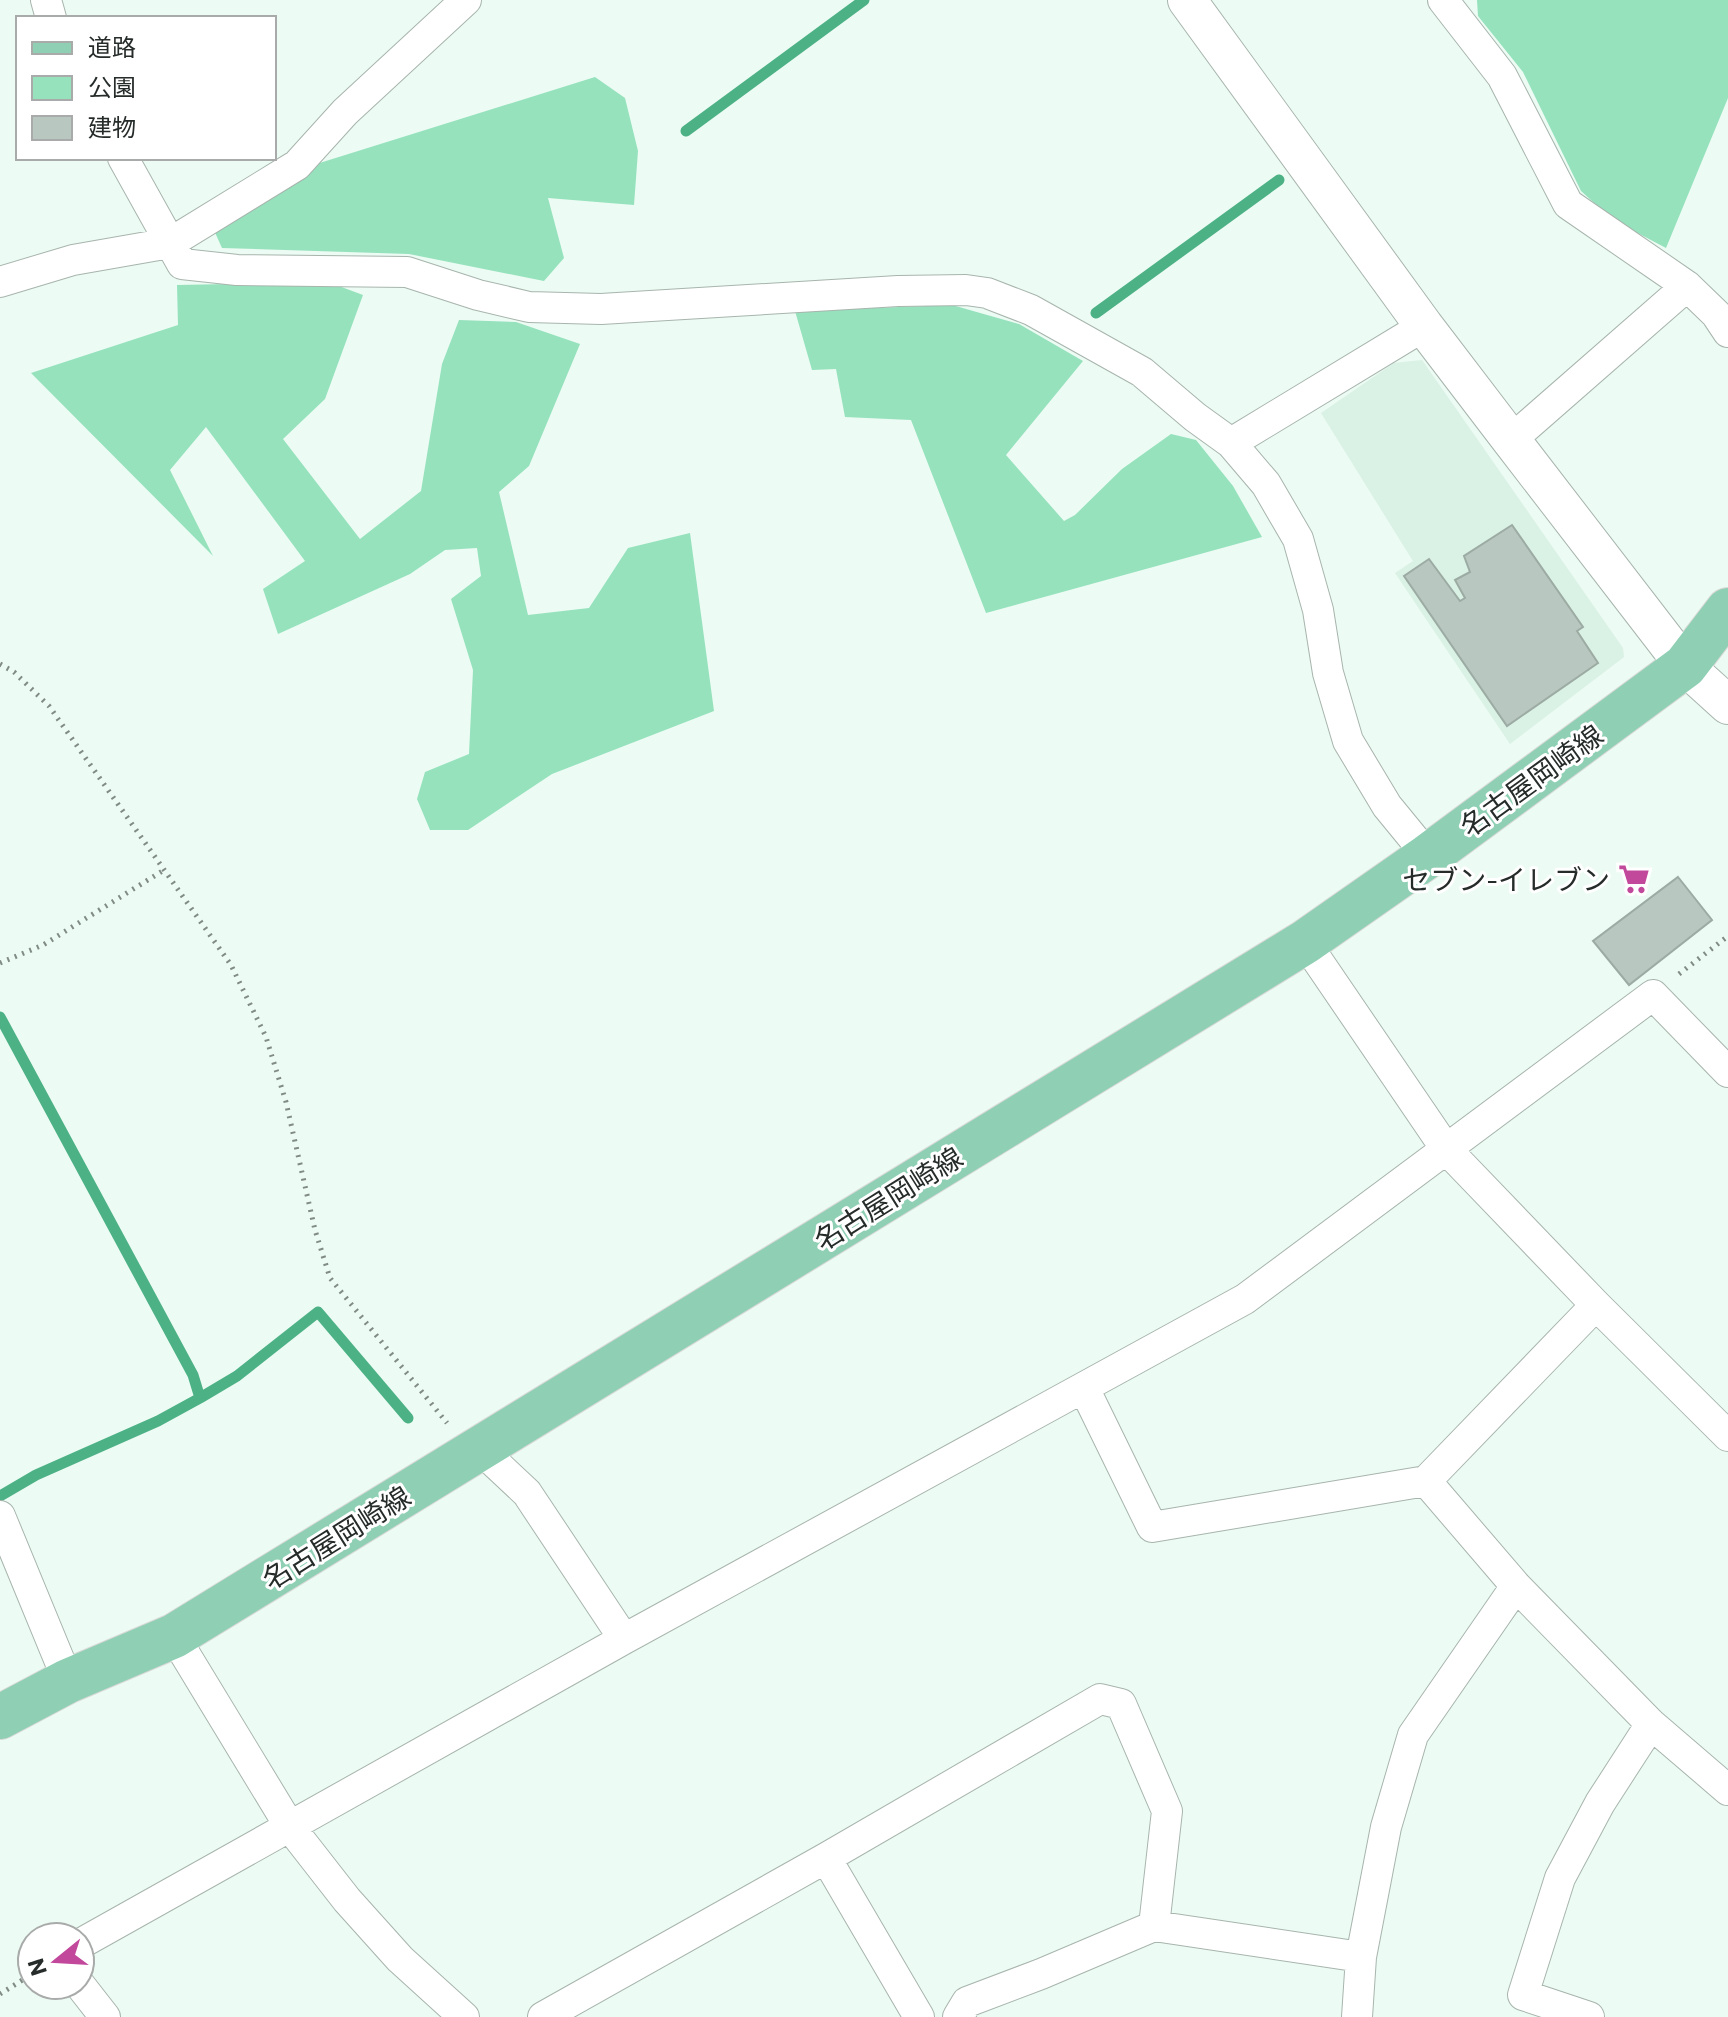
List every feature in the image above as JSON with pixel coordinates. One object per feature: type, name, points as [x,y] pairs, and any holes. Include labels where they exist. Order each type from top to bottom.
[{"type":"main road","name":"名古屋岡崎線","points":[[0,1717],[68,1681],[174,1636],[1305,942],[1428,856],[1685,666],[1728,610]]},
{"type":"street","points":[[0,282],[73,260],[170,243],[297,165],[345,112],[466,0]]},
{"type":"street","points":[[1187,0],[1424,326],[1511,440],[1685,666],[1728,705]]},
{"type":"street","points":[[1443,0],[1502,76],[1568,204],[1687,286],[1716,314],[1728,332]]},
{"type":"street","points":[[124,160],[182,264],[237,270],[407,272],[478,295],[529,307],[601,309],[898,291],[966,290],[987,293],[1031,310],[1142,372],[1231,443],[1266,484],[1298,539],[1318,610],[1328,673],[1348,741],[1387,806],[1428,856]]},
{"type":"street","points":[[1511,440],[1687,286]]},
{"type":"street","points":[[1231,443],[1424,326]]},
{"type":"street","points":[[1305,942],[1446,1149],[1728,1436]]},
{"type":"street","points":[[96,1935],[624,1639],[1245,1299],[1653,995],[1728,1072]]},
{"type":"street","points":[[1084,1388],[1152,1527],[1426,1481],[1596,1305]]},
{"type":"street","points":[[474,1450],[527,1493],[624,1639]]},
{"type":"street","points":[[1426,1481],[1516,1586],[1651,1724],[1728,1790]]},
{"type":"street","points":[[0,1516],[68,1681]]},
{"type":"street","points":[[1357,2017],[1361,1957],[1386,1827],[1413,1735],[1516,1586]]},
{"type":"street","points":[[174,1636],[290,1827],[347,1900],[400,1959],[464,2017]]},
{"type":"street","points":[[543,2017],[1100,1699],[1121,1704],[1167,1811],[1154,1926]]},
{"type":"street","points":[[1589,2017],[1523,1995],[1560,1878],[1600,1803],[1651,1724]]},
{"type":"street","points":[[826,1858],[919,2017]]},
{"type":"street","points":[[958,2017],[967,2002],[1154,1926],[1361,1957]]},
{"type":"street","points":[[92,2001],[105,2017]]},
{"type":"path","points":[[0,664],[14,672],[49,706],[231,965],[266,1037],[286,1102],[315,1230],[330,1278],[474,1450]]},
{"type":"path","points":[[0,963],[43,945],[164,870]]},
{"type":"path","points":[[1653,995],[1728,936]]},
{"type":"shaded area","points":[[1422,360],[1623,648],[1624,657],[1510,744],[1395,573],[1413,561],[1321,413],[1394,363]]},
{"type":"green space","points":[[1477,0],[1728,0],[1728,98],[1666,248],[1613,220],[1581,191],[1523,72],[1478,16]]},
{"type":"green space","points":[[595,77],[625,98],[638,151],[634,205],[548,198],[564,258],[544,281],[409,254],[222,248],[213,228],[310,166]]},
{"type":"green space","points":[[328,282],[363,295],[325,399],[283,439],[360,539],[421,491],[442,364],[459,320],[516,322],[580,344],[529,466],[499,492],[528,615],[589,608],[628,548],[690,533],[714,711],[552,774],[468,830],[430,830],[417,799],[425,772],[469,754],[473,670],[451,599],[481,576],[477,548],[445,550],[410,574],[278,634],[263,589],[305,561],[206,427],[170,470],[213,556],[31,373],[178,325],[177,285]]},
{"type":"green space","points":[[952,305],[1019,324],[1083,361],[1006,455],[1064,521],[1075,515],[1122,469],[1171,434],[1196,440],[1233,486],[1262,537],[986,613],[911,420],[845,417],[836,369],[812,370],[795,311]]},
{"type":"building","points":[[1512,525],[1583,627],[1577,631],[1598,663],[1507,726],[1404,576],[1429,559],[1460,601],[1465,598],[1455,580],[1470,572],[1464,556]]},
{"type":"building","points":[[1678,877],[1712,920],[1629,985],[1593,941]]},
{"type":"waterway","points":[[686,131],[864,0]]},
{"type":"waterway","points":[[1096,313],[1279,180]]},
{"type":"waterway","points":[[0,1017],[193,1375],[200,1398]]},
{"type":"waterway","points":[[0,1496],[36,1475],[158,1421],[200,1398],[237,1376],[318,1312],[408,1418]]},
{"type":"place","name":"セブン-イレブン","points":[[1634,879]]}]
